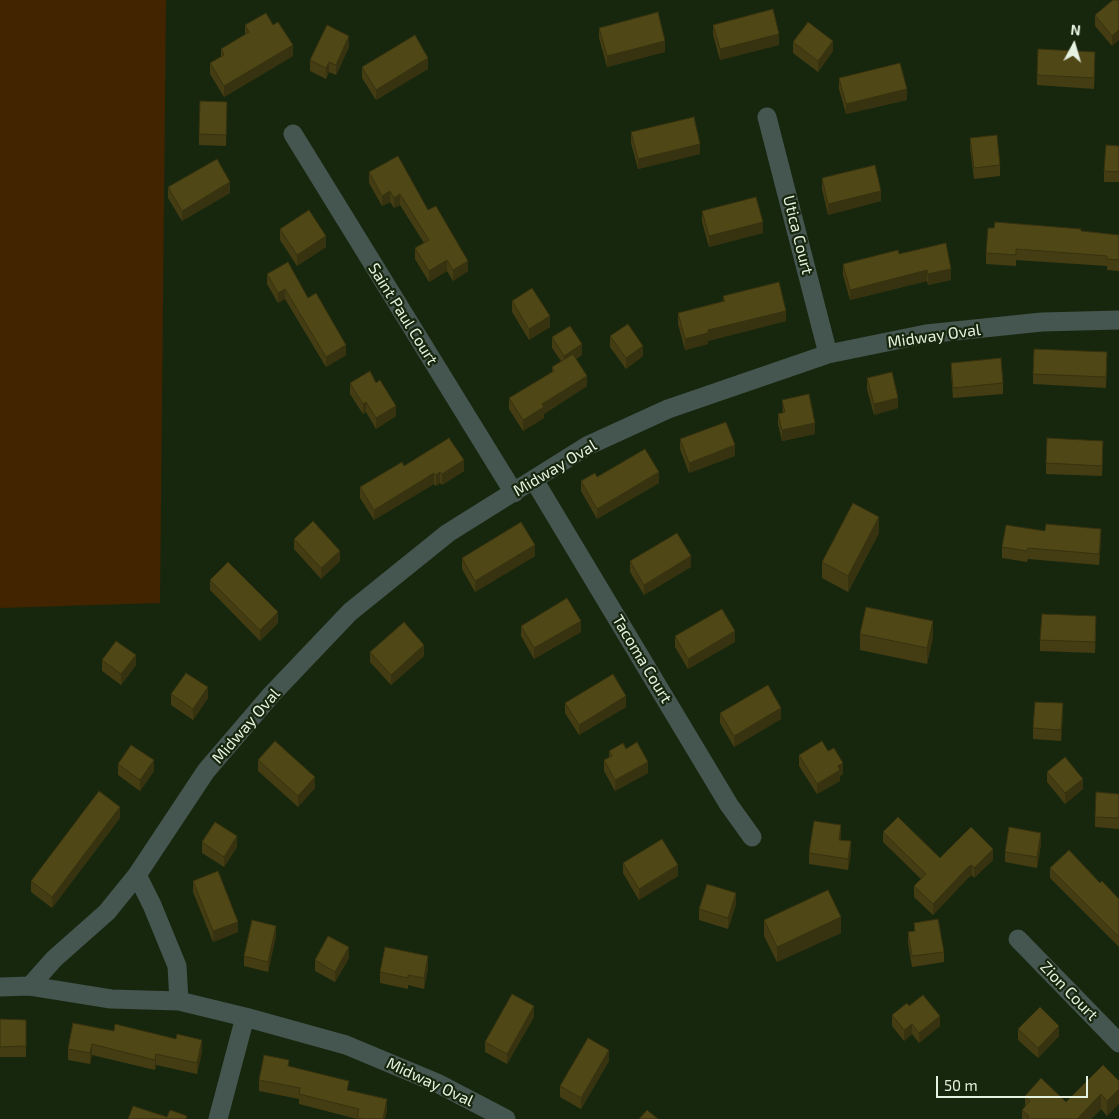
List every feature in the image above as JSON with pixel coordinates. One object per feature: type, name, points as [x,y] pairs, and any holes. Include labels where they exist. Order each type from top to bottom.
[{"type":"street","name":"Utica Court","points":[[767,117],[828,354]]},
{"type":"street","name":"Saint Paul Court","points":[[293,134],[514,493]]},
{"type":"street","name":"Midway Oval","points":[[30,986],[54,959],[107,912],[137,876],[206,771],[271,695],[350,612],[448,533],[588,446],[668,409],[828,354],[926,334],[1042,322],[1119,320]]},
{"type":"street","name":"Tacoma Court","points":[[534,480],[729,805],[752,837]]},
{"type":"street","points":[[137,876],[152,905],[177,966],[179,1001]]},
{"type":"street","name":"Zion Court","points":[[1018,939],[1119,1043]]},
{"type":"street","name":"Midway Oval","points":[[30,986],[111,999],[179,1001],[346,1045],[437,1083],[506,1119]]},
{"type":"street","points":[[0,987],[30,986]]},
{"type":"street","points":[[218,1119],[245,1017]]},
{"type":"shaded area","points":[[0,0],[166,0],[160,603],[0,608]]},
{"type":"building","points":[[1113,0],[1119,0],[1119,30],[1112,36],[1095,15]]},
{"type":"building","points":[[773,9],[779,34],[720,49],[713,25]]},
{"type":"building","points":[[658,12],[665,41],[607,56],[599,28]]},
{"type":"building","points":[[266,13],[273,25],[278,22],[293,45],[224,86],[210,63],[224,55],[221,49],[249,32],[245,25]]},
{"type":"building","points":[[808,22],[833,41],[818,61],[793,42]]},
{"type":"building","points":[[327,25],[349,36],[336,65],[329,62],[326,68],[310,60]]},
{"type":"building","points":[[415,35],[428,58],[376,90],[362,67]]},
{"type":"building","points":[[1038,49],[1095,52],[1094,78],[1037,75]]},
{"type":"building","points":[[900,63],[907,89],[846,104],[839,78]]},
{"type":"building","points":[[200,101],[227,102],[226,135],[199,134]]},
{"type":"building","points":[[694,117],[700,144],[638,159],[631,132]]},
{"type":"building","points":[[997,135],[1000,165],[974,168],[970,138]]},
{"type":"building","points":[[1106,145],[1119,146],[1119,172],[1104,171]]},
{"type":"building","points":[[398,156],[428,210],[436,206],[468,261],[453,270],[447,260],[429,271],[415,248],[429,240],[400,194],[394,198],[390,191],[382,196],[369,172]]},
{"type":"building","points":[[217,159],[230,182],[182,211],[168,187]]},
{"type":"building","points":[[875,165],[881,191],[828,204],[822,178]]},
{"type":"building","points":[[756,197],[763,222],[709,236],[702,211]]},
{"type":"building","points":[[309,210],[326,236],[297,255],[280,229]]},
{"type":"building","points":[[995,222],[1081,229],[1081,231],[1119,235],[1119,260],[1107,259],[1107,256],[1016,249],[1016,255],[986,253],[988,228],[994,228]]},
{"type":"building","points":[[946,243],[951,269],[928,274],[927,270],[850,290],[843,264],[898,250],[899,254]]},
{"type":"building","points":[[288,262],[308,298],[316,293],[346,345],[326,357],[285,289],[278,293],[267,274]]},
{"type":"building","points":[[779,282],[786,311],[708,330],[708,333],[685,339],[678,313],[725,301],[723,296]]},
{"type":"building","points":[[532,288],[550,316],[529,329],[512,301]]},
{"type":"building","points":[[628,324],[643,346],[626,358],[610,336]]},
{"type":"building","points":[[570,326],[582,344],[564,356],[552,337]]},
{"type":"building","points":[[1034,349],[1107,352],[1106,377],[1033,374]]},
{"type":"building","points":[[573,354],[587,376],[542,404],[544,407],[523,420],[509,398],[554,371],[552,367]]},
{"type":"building","points":[[1001,358],[1003,383],[953,388],[951,363]]},
{"type":"building","points":[[370,371],[376,383],[380,380],[396,406],[376,418],[366,402],[363,404],[350,383]]},
{"type":"building","points":[[892,372],[898,398],[874,404],[867,378]]},
{"type":"building","points":[[809,394],[815,423],[782,430],[778,414],[785,412],[782,400]]},
{"type":"building","points":[[726,422],[735,445],[689,463],[680,439]]},
{"type":"building","points":[[449,438],[464,460],[442,474],[440,472],[436,475],[434,473],[374,510],[360,487],[402,462],[404,466]]},
{"type":"building","points":[[1047,438],[1103,441],[1102,466],[1046,463]]},
{"type":"building","points":[[645,449],[659,472],[597,509],[581,481],[595,473],[597,477]]},
{"type":"building","points":[[853,503],[879,517],[848,576],[822,562]]},
{"type":"building","points":[[313,521],[340,551],[321,568],[294,539]]},
{"type":"building","points":[[521,522],[535,545],[475,581],[462,558]]},
{"type":"building","points":[[1046,524],[1101,529],[1099,554],[1028,548],[1027,551],[1002,547],[1006,525],[1045,531]]},
{"type":"building","points":[[677,533],[691,556],[644,585],[630,561]]},
{"type":"building","points":[[228,562],[278,612],[260,630],[210,580]]},
{"type":"building","points":[[567,598],[581,621],[534,648],[521,626]]},
{"type":"building","points":[[866,607],[933,621],[927,648],[860,634]]},
{"type":"building","points":[[722,609],[735,631],[688,659],[675,636]]},
{"type":"building","points":[[1042,614],[1096,616],[1095,642],[1040,640]]},
{"type":"building","points":[[404,622],[424,645],[391,675],[370,652]]},
{"type":"building","points":[[116,641],[136,655],[121,674],[102,660]]},
{"type":"building","points":[[186,673],[208,687],[193,709],[171,694]]},
{"type":"building","points":[[613,674],[626,696],[579,725],[565,703]]},
{"type":"building","points":[[768,685],[781,708],[734,736],[720,713]]},
{"type":"building","points":[[1035,702],[1063,703],[1061,730],[1033,728]]},
{"type":"building","points":[[275,741],[315,777],[298,796],[258,760]]},
{"type":"building","points":[[822,741],[828,751],[834,748],[843,763],[838,766],[840,770],[817,784],[799,755]]},
{"type":"building","points":[[637,742],[648,762],[615,780],[604,760],[612,756],[609,751],[623,743],[626,749]]},
{"type":"building","points":[[131,745],[154,760],[140,780],[118,764]]},
{"type":"building","points":[[1065,757],[1083,779],[1065,793],[1047,772]]},
{"type":"building","points":[[99,791],[120,807],[52,897],[31,881]]},
{"type":"building","points":[[1096,792],[1119,794],[1119,818],[1095,817]]},
{"type":"building","points":[[898,817],[940,858],[971,827],[993,849],[974,868],[972,865],[968,867],[933,904],[914,886],[926,874],[883,832]]},
{"type":"building","points":[[814,821],[841,825],[839,840],[851,841],[848,859],[809,853]]},
{"type":"building","points":[[215,822],[237,836],[224,857],[202,842]]},
{"type":"building","points":[[1009,827],[1041,833],[1037,857],[1005,852]]},
{"type":"building","points":[[662,839],[678,865],[639,889],[623,863]]},
{"type":"building","points":[[1069,850],[1100,883],[1102,881],[1119,899],[1119,937],[1050,868]]},
{"type":"building","points":[[218,871],[238,922],[213,931],[193,881]]},
{"type":"building","points":[[707,884],[736,893],[728,918],[699,909]]},
{"type":"building","points":[[828,890],[841,917],[777,947],[764,920]]},
{"type":"building","points":[[938,919],[944,952],[912,956],[908,932],[915,931],[914,923]]},
{"type":"building","points":[[252,920],[276,926],[268,962],[244,956]]},
{"type":"building","points":[[328,936],[349,947],[335,972],[315,960]]},
{"type":"building","points":[[385,947],[428,956],[424,978],[408,975],[408,978],[380,972]]},
{"type":"building","points":[[512,994],[534,1006],[507,1054],[485,1042]]},
{"type":"building","points":[[923,995],[940,1016],[919,1033],[912,1024],[904,1030],[892,1015],[907,1003],[909,1006]]},
{"type":"building","points":[[1040,1007],[1059,1026],[1038,1048],[1018,1029]]},
{"type":"building","points":[[0,1019],[26,1020],[26,1046],[0,1047]]},
{"type":"building","points":[[73,1023],[114,1031],[115,1024],[176,1039],[177,1034],[202,1040],[197,1063],[156,1054],[155,1060],[92,1044],[90,1053],[68,1049]]},
{"type":"building","points":[[588,1038],[609,1050],[581,1098],[560,1086]]},
{"type":"building","points":[[264,1055],[289,1060],[288,1066],[349,1081],[347,1090],[387,1099],[383,1119],[357,1118],[359,1109],[299,1094],[300,1088],[259,1080]]},
{"type":"building","points":[[1103,1065],[1119,1081],[1119,1089],[1107,1101],[1101,1094],[1077,1119],[1027,1119],[1029,1116],[1022,1110],[1030,1101],[1025,1096],[1041,1078],[1066,1102]]},
{"type":"building","points":[[133,1106],[167,1117],[170,1110],[187,1116],[186,1119],[128,1119]]},
{"type":"building","points":[[647,1110],[658,1119],[639,1119]]}]
